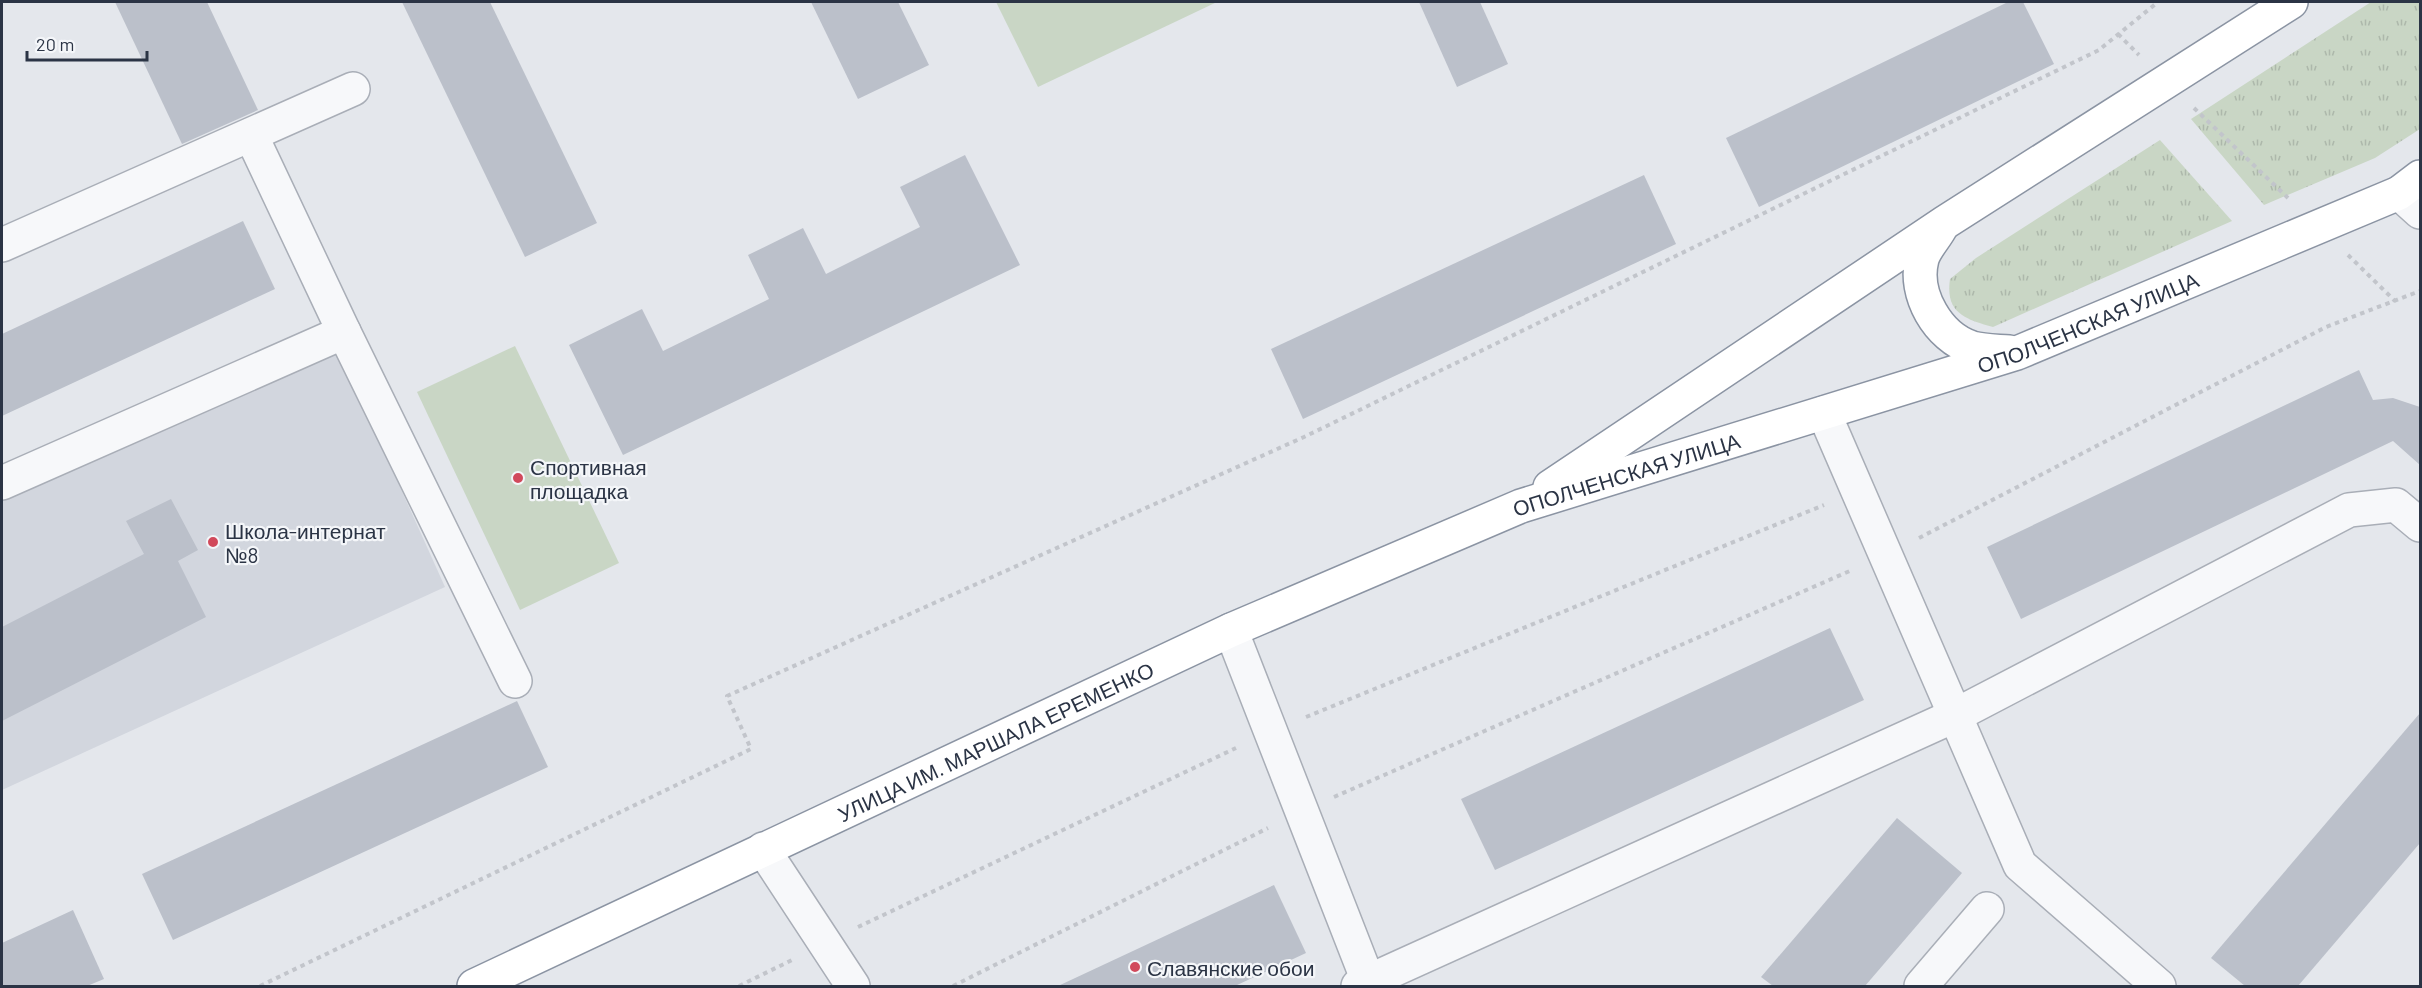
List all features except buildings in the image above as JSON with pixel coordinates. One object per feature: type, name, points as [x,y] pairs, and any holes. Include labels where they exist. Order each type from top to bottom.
[{"type":"highway","name":"ОПОЛЧЕНСКАЯ УЛИЦА","points":[[1521,506],[1944,223],[2287,2]]},
{"type":"highway","name":"ОПОЛЧЕНСКАЯ УЛИЦА","points":[[1521,506],[2017,353],[2318,227],[2414,194]]},
{"type":"highway","points":[[1944,223],[1922,258],[1921,283],[1928,306],[1948,336],[1972,348],[2017,353]]},
{"type":"highway","name":"УЛИЦА ИМ. МАРШАЛА ЕРЕМЕНКО","points":[[474,987],[1231,630],[1521,506]]},
{"type":"lane","points":[[2,245],[353,89]]},
{"type":"lane","points":[[251,135],[344,332],[515,681]]},
{"type":"lane","points":[[2,483],[344,332]]},
{"type":"lane","points":[[1824,413],[2020,865],[2138,980]]},
{"type":"lane","points":[[1231,630],[1302,811],[1365,985],[1956,715],[2349,510],[2396,504],[2421,525]]},
{"type":"lane","points":[[763,849],[853,987]]},
{"type":"lane","points":[[1921,987],[1987,909]]},
{"type":"path","points":[[260,987],[751,749],[727,696],[1304,437],[2099,50],[2158,2]]},
{"type":"path","points":[[2118,34],[2395,301]]},
{"type":"path","points":[[953,987],[1302,811],[1886,555],[2326,327],[2421,291]]},
{"type":"shaded area","name":"Школа-интернат №8","points":[[338,349],[445,587],[2,790],[2,496]]},
{"type":"green space","points":[[996,2],[1217,2],[1038,87]]},
{"type":"green space","points":[[2371,2],[2420,2],[2420,129],[2375,158],[2264,205],[2191,119]]},
{"type":"green space","points":[[2160,140],[2232,221],[1993,327],[1959,313],[1951,300],[1950,279],[1976,258]]},
{"type":"green space","name":"Спортивная площадка","points":[[515,346],[619,563],[520,610],[417,392]]},
{"type":"place","name":"Спортивная площадка","points":[[518,478]]},
{"type":"place","name":"Школа-интернат №8","points":[[213,542]]},
{"type":"place","name":"Славянские обои","points":[[1135,967]]}]
